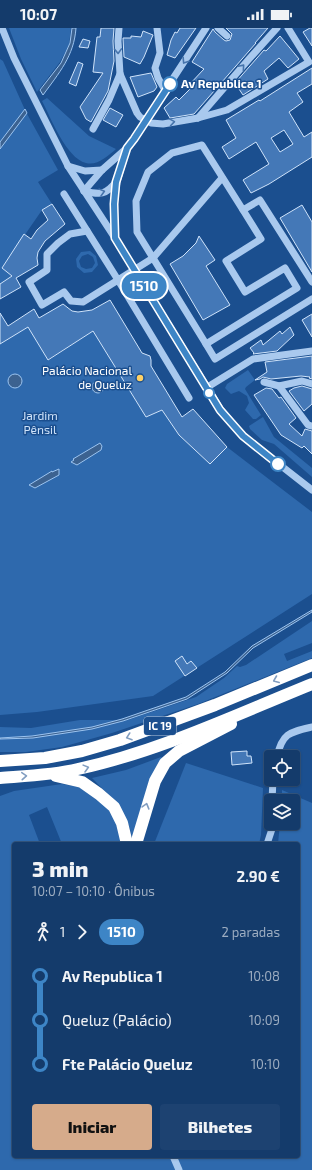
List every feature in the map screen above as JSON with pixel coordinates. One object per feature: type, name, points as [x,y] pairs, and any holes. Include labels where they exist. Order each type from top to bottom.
[{"type":"highway","name":"IC 19","points":[[0,761],[46,758],[82,751],[120,740],[215,705],[312,665]]},
{"type":"highway","name":"IC 19","points":[[0,778],[78,770],[155,748],[312,684]]},
{"type":"highway","points":[[137,842],[155,781],[165,763],[179,751],[208,737],[273,699]]},
{"type":"highway","points":[[47,774],[82,782],[99,794],[114,807],[122,823],[127,842]]},
{"type":"street","points":[[2,28],[11,51],[68,166],[115,238],[220,410],[243,436],[311,487]]},
{"type":"street","points":[[119,28],[118,41],[120,74],[137,113],[151,123],[163,124],[198,118],[227,110],[309,62],[288,28]]},
{"type":"street","points":[[157,28],[160,53],[155,68],[158,78],[166,90]]},
{"type":"street","points":[[84,191],[102,170],[127,148],[134,139],[206,28]]},
{"type":"street","points":[[218,28],[227,36]]},
{"type":"street","points":[[198,118],[278,28]]},
{"type":"street","points":[[93,129],[109,100],[120,74]]},
{"type":"street","points":[[206,344],[297,288],[285,268],[245,292],[226,261],[261,239],[202,145],[172,153],[148,172],[136,201],[138,232],[153,258],[206,344],[215,358],[312,299]]},
{"type":"street","points":[[115,238],[114,204],[116,182],[127,148]]},
{"type":"street","points":[[68,166],[85,171],[102,170]]},
{"type":"street","points":[[87,231],[70,234],[58,243],[48,254],[46,270],[29,282],[42,305],[64,292],[71,301],[83,302],[153,258],[222,178]]},
{"type":"street","points":[[84,191],[102,193],[111,189],[116,182]]},
{"type":"street","points":[[64,194],[189,398]]},
{"type":"street","points":[[243,210],[260,200],[312,282]]},
{"type":"street","points":[[206,388],[253,359],[312,351]]},
{"type":"street","points":[[264,382],[279,386],[302,381],[312,384]]},
{"type":"street","points":[[279,386],[308,425],[312,426]]},
{"type":"street","points":[[279,750],[284,737],[312,727]]},
{"type":"street","points":[[268,842],[272,830]]},
{"type":"street","points":[[174,1158],[179,1170]]},
{"type":"green space","points":[[9,28],[71,28],[69,45],[60,62],[37,92],[21,59]]},
{"type":"green space","points":[[0,59],[3,61],[26,112],[58,170],[38,182],[52,204],[42,210],[2,268],[12,276],[0,284]]},
{"type":"green space","points":[[47,98],[89,136],[116,149],[98,162],[90,164],[79,160],[66,146],[55,127],[42,101]]},
{"type":"green space","points":[[90,251],[96,256],[98,265],[92,272],[84,273],[77,267],[76,259],[81,252]],"holes":[[[88,254],[93,257],[95,263],[92,268],[86,269],[81,267],[79,261],[82,256]]]},
{"type":"green space","name":"Jardim Pênsil","points":[[28,327],[49,360],[93,331],[146,417],[162,410],[179,435],[210,464],[227,447],[312,512],[312,594],[153,696],[37,712],[0,715],[0,344]]},
{"type":"green space","points":[[248,370],[255,380],[245,389],[261,415],[256,419],[253,419],[245,410],[249,403],[247,396],[239,391],[231,394],[225,388],[227,384]]},
{"type":"green space","points":[[263,417],[274,437],[312,468],[312,477],[274,444],[262,440],[250,429],[249,426]]},
{"type":"green space","points":[[312,621],[312,643],[284,654],[287,661],[312,651],[312,658],[198,704],[112,733],[62,747],[26,752],[0,752],[0,727],[31,728],[80,720],[128,720],[196,697],[224,678],[237,666],[240,667],[246,665]]},
{"type":"green space","points":[[161,757],[162,758],[132,839],[130,829],[123,813],[92,778],[126,770]]},
{"type":"green space","points":[[186,763],[263,788],[259,842],[155,842]]},
{"type":"green space","points":[[62,784],[79,787],[107,807],[119,827],[122,842],[61,842],[47,807],[29,815],[39,842],[12,842],[12,1158],[300,1158],[300,842],[278,842],[279,830],[300,830],[300,798],[312,803],[312,1170],[0,1170],[0,796],[14,791]]},
{"type":"green space","points":[[282,790],[291,794],[282,794]]},
{"type":"shaded area","points":[[72,28],[76,28],[75,38],[69,56],[60,72],[43,95],[40,90],[61,63],[70,43]]},
{"type":"shaded area","points":[[25,109],[27,113],[0,149],[0,142]]},
{"type":"shaded area","points":[[15,374],[20,376],[22,381],[20,386],[15,388],[10,386],[8,381],[10,376]]},
{"type":"shaded area","points":[[96,381],[100,381],[104,387],[100,393],[96,393],[92,389],[92,385]]},
{"type":"shaded area","points":[[100,443],[102,446],[101,450],[77,465],[71,462],[74,460],[73,459]]},
{"type":"shaded area","points":[[59,469],[59,475],[35,488],[29,485],[52,471]]},
{"type":"shaded area","points":[[312,610],[312,612],[253,648],[227,673],[187,699],[123,721],[92,729],[33,738],[0,739],[92,727],[122,719],[186,697],[225,672],[252,646]]},
{"type":"building","points":[[101,28],[114,28],[114,61],[108,91],[91,122],[86,119],[80,107],[103,73],[93,72],[97,37],[100,37]]},
{"type":"building","points":[[180,28],[196,28],[175,58],[167,55],[171,40],[175,32],[177,33]]},
{"type":"building","points":[[226,28],[268,28],[194,114],[170,118],[164,108],[176,97],[179,100],[190,89],[188,86],[204,69],[192,62],[213,29],[224,40],[230,40],[232,34]]},
{"type":"building","points":[[312,28],[312,46],[303,32]]},
{"type":"building","points":[[143,31],[153,35],[140,64],[124,57],[123,38],[131,38],[131,36],[141,37]]},
{"type":"building","points":[[280,36],[299,59],[288,68],[279,58],[264,71],[268,79],[243,95],[235,83],[264,50],[266,51]]},
{"type":"building","points":[[83,39],[90,41],[88,48],[79,47]]},
{"type":"building","points":[[78,62],[83,64],[76,86],[69,83]]},
{"type":"building","points":[[312,68],[312,84],[297,93],[303,102],[289,112],[304,137],[312,132],[312,157],[269,184],[251,193],[243,180],[269,164],[256,142],[229,159],[222,147],[236,138],[226,120],[259,100],[260,101]],"holes":[[[284,130],[293,144],[280,152],[271,138]]]},
{"type":"building","points":[[151,73],[157,87],[154,91],[138,97],[130,77]]},
{"type":"building","points":[[110,108],[123,115],[116,127],[103,120]]},
{"type":"building","points":[[52,204],[65,224],[45,241],[38,252],[38,265],[16,278],[21,287],[0,299],[0,284],[12,276],[2,268],[24,234],[31,239],[37,230],[48,220],[42,210]]},
{"type":"building","points":[[302,205],[312,222],[312,272],[280,218]]},
{"type":"building","points":[[199,236],[215,260],[206,266],[230,305],[203,320],[170,264],[183,256],[196,243]]},
{"type":"building","name":"Palácio Nacional de Queluz","points":[[110,300],[142,353],[150,356],[151,366],[182,417],[193,409],[227,447],[210,464],[179,435],[162,410],[146,417],[93,331],[48,360],[28,327],[0,344],[0,313],[8,326],[34,309],[39,318],[63,304],[72,311],[78,312],[92,310]]},
{"type":"building","points":[[312,314],[312,337],[302,320]]},
{"type":"building","points":[[290,327],[294,335],[277,351],[253,354],[254,353],[250,348],[261,340],[263,345],[280,331],[282,334]]},
{"type":"building","points":[[312,356],[312,379],[309,378],[310,377],[301,376],[271,379],[263,377],[255,380],[267,372],[265,362]]},
{"type":"building","points":[[302,386],[312,389],[312,404],[304,411],[289,391]]},
{"type":"building","points":[[266,388],[272,389],[279,398],[281,397],[296,418],[289,424],[302,436],[305,429],[312,431],[312,454],[304,446],[302,448],[281,435],[254,395]]},
{"type":"building","points":[[182,656],[187,664],[191,661],[197,668],[185,676],[175,661]]},
{"type":"building","points":[[247,751],[247,756],[251,756],[252,763],[232,765],[231,752]]},
{"type":"bus line","name":"1510","points":[[170,84],[127,148],[116,182],[114,204],[115,238],[220,410],[243,436],[278,464]]},
{"type":"place","name":"Av Republica 1","points":[[170,84]]},
{"type":"place","name":"Palácio Nacional de Queluz","points":[[140,378]]}]
